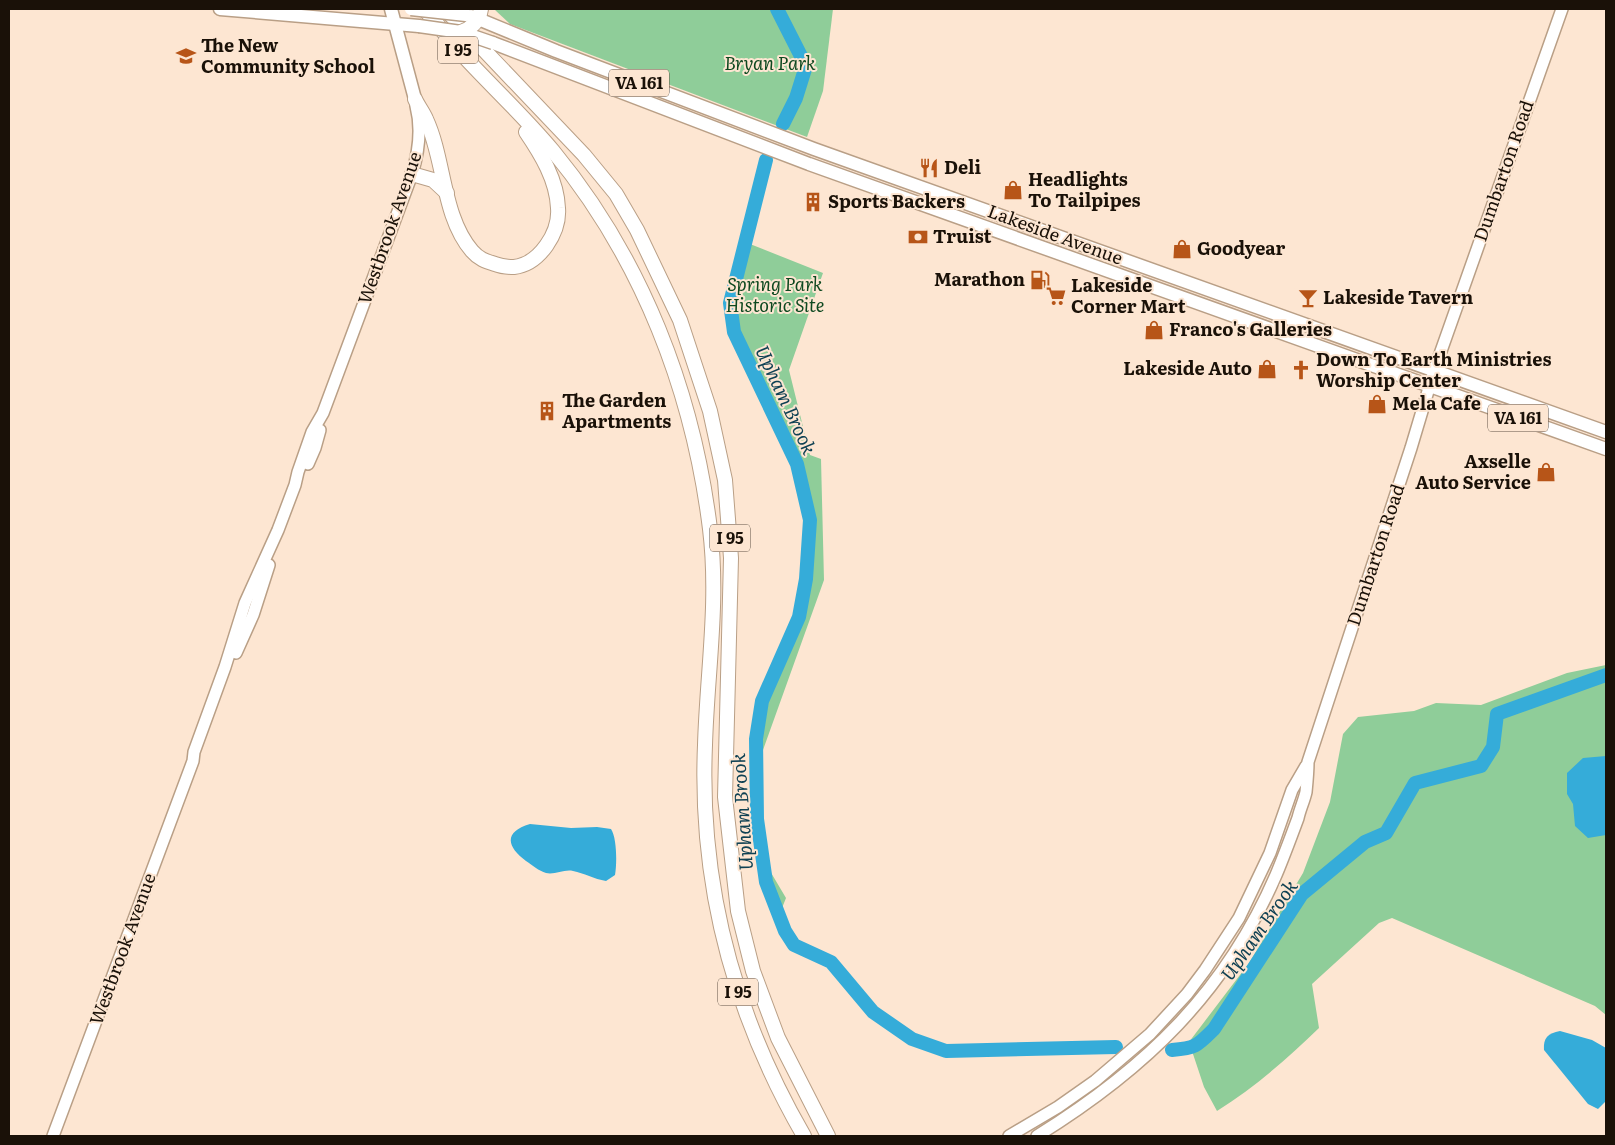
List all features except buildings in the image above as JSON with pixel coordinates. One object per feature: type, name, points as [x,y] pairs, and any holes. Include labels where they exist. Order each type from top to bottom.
[{"type":"highway","name":"I 95","points":[[424,9],[457,49],[553,151],[595,207],[640,285],[659,326],[678,377],[697,452],[710,530],[713,572],[714,610],[704,746],[704,802],[710,873],[720,928],[737,989],[766,1063],[804,1136]]},
{"type":"highway","name":"I 95","points":[[445,9],[584,156],[616,194],[637,230],[680,320],[710,411],[725,480],[732,558],[725,797],[738,911],[753,971],[778,1038],[828,1136]]},
{"type":"highway","points":[[461,32],[468,29],[475,16]]},
{"type":"highway","points":[[414,99],[426,119],[459,232],[472,251],[482,260],[514,267],[541,253],[550,241],[557,224],[559,209],[554,183],[535,145],[495,89]]},
{"type":"highway","points":[[412,174],[433,180],[447,193]]},
{"type":"main road","name":"VA 161","points":[[220,9],[419,26],[461,32]]},
{"type":"main road","name":"Westbrook Avenue","points":[[53,1136],[193,761],[194,752],[225,667],[245,603],[278,530],[312,432],[323,413],[412,174],[418,150],[420,126],[391,9]]},
{"type":"main road","name":"VA 161","points":[[411,9],[475,16]]},
{"type":"main road","name":"Dumbarton Road","points":[[1009,1136],[1058,1107],[1095,1081],[1150,1034],[1187,994],[1239,918],[1270,853],[1292,790],[1308,762],[1411,448],[1434,371],[1562,9]]},
{"type":"main road","name":"Lakeside Avenue","points":[[475,16],[547,48],[814,149],[1606,432]]},
{"type":"main road","name":"Lakeside Avenue","points":[[461,32],[809,164],[1606,449]]},
{"type":"main road","name":"Dumbarton Road","points":[[1037,1136],[1104,1091],[1144,1058],[1190,1013],[1219,975],[1248,930],[1280,866],[1306,794],[1308,762]]},
{"type":"green space","name":"Bryan Park","points":[[494,9],[833,9],[823,91],[807,137],[510,24]]},
{"type":"green space","name":"Spring Park Historic Site","points":[[750,244],[823,273],[789,370],[810,455],[821,459],[824,580],[758,764],[760,826],[764,850],[770,871],[786,898],[780,913],[774,906],[769,892],[756,836],[752,752],[756,717],[771,677],[802,621],[809,596],[810,569],[806,526],[810,504],[797,465],[780,434],[768,396],[731,332],[732,317]]},
{"type":"green space","points":[[1606,665],[1606,1015],[1595,1006],[1392,918],[1379,923],[1312,984],[1319,1028],[1270,1072],[1217,1111],[1204,1087],[1189,1042],[1249,963],[1303,873],[1330,802],[1343,734],[1358,717],[1414,711],[1436,703],[1481,705],[1567,673]]},
{"type":"water","points":[[1606,756],[1606,835],[1588,838],[1575,826],[1573,804],[1567,794],[1567,773],[1583,758]]},
{"type":"water","points":[[530,824],[611,829],[615,845],[615,875],[606,881],[573,871],[549,873],[538,869],[520,856],[512,845],[511,840],[515,831]]},
{"type":"water","points":[[1560,1031],[1592,1040],[1606,1048],[1606,1101],[1598,1109],[1588,1104],[1544,1050],[1545,1039],[1552,1033]]},
{"type":"waterway","name":"Upham Brook","points":[[777,9],[806,66],[796,98],[783,124]]},
{"type":"waterway","name":"Upham Brook","points":[[766,160],[730,303],[734,332],[797,464],[810,520],[806,579],[799,617],[762,701],[756,739],[757,819],[766,882],[785,931],[794,945],[831,962],[873,1012],[912,1039],[946,1051],[1116,1047]]},
{"type":"waterway","name":"Upham Brook","points":[[1172,1050],[1196,1045],[1214,1029],[1302,894],[1365,842],[1386,833],[1415,783],[1481,766],[1493,747],[1497,714],[1606,675]]},
{"type":"place","name":"The New Community School","points":[[186,56]]},
{"type":"place","name":"Deli","points":[[929,168]]},
{"type":"place","name":"Headlights To Tailpipes","points":[[1013,190]]},
{"type":"place","name":"Sports Backers","points":[[813,202]]},
{"type":"place","name":"Truist","points":[[918,237]]},
{"type":"place","name":"Goodyear","points":[[1182,249]]},
{"type":"place","name":"Marathon","points":[[1040,280]]},
{"type":"place","name":"Lakeside Corner Mart","points":[[1056,296]]},
{"type":"place","name":"Lakeside Tavern","points":[[1308,298]]},
{"type":"place","name":"Franco's Galleries","points":[[1154,330]]},
{"type":"place","name":"Lakeside Auto","points":[[1267,369]]},
{"type":"place","name":"Down To Earth Ministries Worship Center","points":[[1301,370]]},
{"type":"place","name":"Mela Cafe","points":[[1377,404]]},
{"type":"place","name":"The Garden Apartments","points":[[547,411]]},
{"type":"place","name":"Axselle Auto Service","points":[[1546,472]]}]
